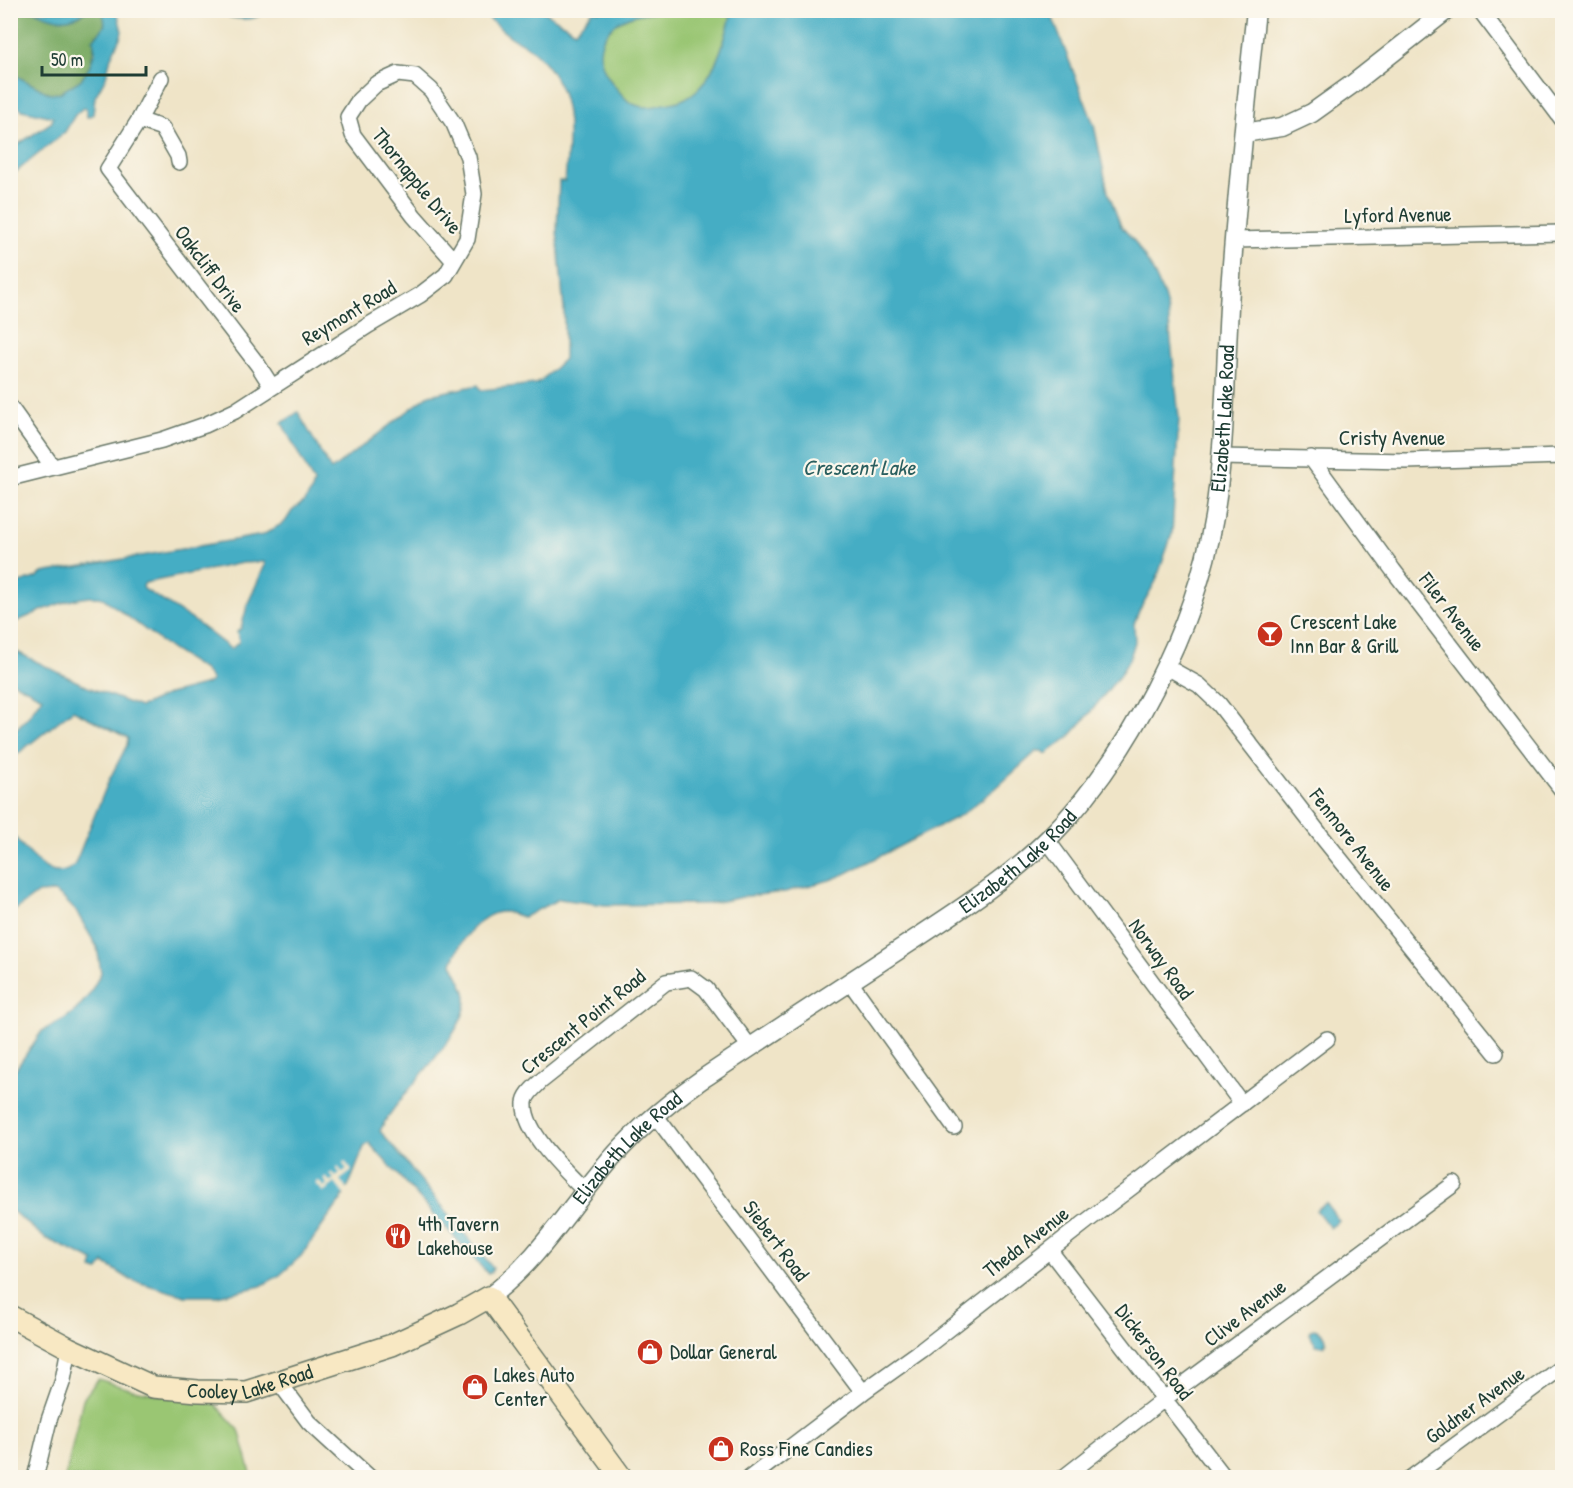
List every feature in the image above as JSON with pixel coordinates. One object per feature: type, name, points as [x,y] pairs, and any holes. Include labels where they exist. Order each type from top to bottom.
[{"type":"main road","name":"Cooley Lake Road","points":[[10,1316],[69,1348],[153,1387],[246,1392],[392,1345],[459,1314],[489,1297]]},
{"type":"main road","points":[[489,1297],[622,1478]]},
{"type":"street","name":"Elizabeth Lake Road","points":[[489,1297],[539,1251],[626,1142],[655,1115],[688,1089],[750,1047],[965,905],[1009,873],[1047,840],[1082,800],[1139,716],[1165,666],[1189,610],[1204,561],[1216,506],[1234,240],[1256,10]]},
{"type":"street","points":[[1244,133],[1274,129],[1307,116],[1354,83],[1447,10]]},
{"type":"street","points":[[1480,10],[1563,119]]},
{"type":"street","name":"Reymont Road","points":[[10,478],[162,440],[206,425],[235,411],[420,295],[446,275],[467,238],[474,194],[468,157],[454,124],[431,90],[414,76],[398,74],[376,84],[364,95]]},
{"type":"street","points":[[161,78],[139,120],[143,119],[162,128],[179,162]]},
{"type":"street","name":"Thornapple Drive","points":[[364,95],[348,117],[353,135],[414,216],[454,261]]},
{"type":"street","name":"Oakcliff Drive","points":[[139,120],[108,168],[272,387]]},
{"type":"street","name":"Lyford Avenue","points":[[1234,240],[1563,233]]},
{"type":"street","points":[[10,407],[53,466]]},
{"type":"street","name":"Cristy Avenue","points":[[1220,457],[1406,461],[1563,456]]},
{"type":"street","name":"Filer Avenue","points":[[1311,459],[1393,570],[1563,790]]},
{"type":"street","name":"Fenmore Avenue","points":[[1165,666],[1192,680],[1219,704],[1319,833],[1496,1053]]},
{"type":"street","name":"Norway Road","points":[[1047,840],[1242,1104]]},
{"type":"street","name":"Crescent Point Road","points":[[585,1191],[554,1161],[527,1117],[524,1102],[528,1094],[541,1081],[666,982],[691,978],[706,989],[750,1047]]},
{"type":"street","points":[[850,982],[954,1127]]},
{"type":"street","name":"Theda Avenue","points":[[750,1478],[922,1350],[1327,1039]]},
{"type":"street","name":"Siebert Road","points":[[655,1115],[863,1392]]},
{"type":"street","name":"Clive Avenue","points":[[1063,1478],[1164,1399],[1454,1184]]},
{"type":"street","name":"Dickerson Road","points":[[1050,1251],[1224,1478]]},
{"type":"street","points":[[35,1478],[63,1380],[69,1348]]},
{"type":"street","name":"Goldner Avenue","points":[[1411,1478],[1563,1367]]},
{"type":"street","points":[[279,1382],[309,1422],[370,1478]]},
{"type":"green space","points":[[674,10],[732,11],[717,59],[704,82],[686,98],[652,107],[633,104],[616,88],[605,72],[600,56],[603,39],[616,24],[629,17]]},
{"type":"green space","points":[[10,11],[79,16],[87,11],[102,11],[104,25],[96,35],[90,66],[82,79],[60,93],[50,94],[11,73]]},
{"type":"green space","points":[[98,1379],[133,1390],[215,1404],[239,1430],[252,1477],[65,1478],[83,1399]]},
{"type":"water","points":[[34,11],[87,11],[73,18],[60,19]]},
{"type":"water","points":[[102,11],[117,11],[122,31],[111,57],[106,77],[95,97],[93,115],[87,117],[86,108],[83,108],[75,115],[65,132],[11,176],[11,149],[52,122],[53,117],[22,110],[11,100],[11,73],[50,94],[60,93],[82,79],[95,51],[93,39],[104,27]]},
{"type":"water","points":[[227,11],[266,11],[258,17],[244,19],[229,17]]},
{"type":"water","name":"Crescent Lake","points":[[480,11],[543,11],[575,31],[593,11],[674,11],[643,13],[629,17],[616,24],[603,39],[600,56],[610,80],[630,103],[648,107],[683,99],[696,91],[704,82],[717,59],[732,11],[1050,11],[1094,125],[1108,192],[1121,226],[1135,242],[1152,269],[1164,296],[1168,312],[1179,418],[1172,534],[1156,581],[1134,624],[1135,642],[1130,658],[1120,675],[1068,738],[1046,754],[1043,751],[1037,751],[995,789],[961,815],[845,874],[785,892],[707,904],[605,905],[559,899],[524,917],[505,912],[496,913],[488,916],[472,929],[452,963],[466,997],[464,1012],[444,1046],[388,1116],[380,1131],[493,1268],[491,1273],[487,1273],[369,1143],[364,1147],[341,1200],[301,1256],[280,1275],[261,1286],[217,1296],[185,1296],[131,1280],[104,1263],[98,1271],[92,1269],[94,1261],[45,1238],[11,1210],[11,1076],[42,1031],[76,1010],[89,995],[101,973],[97,947],[76,911],[54,892],[38,893],[11,913],[10,831],[46,869],[62,872],[74,866],[128,738],[73,710],[11,759],[11,734],[28,717],[42,697],[11,681],[11,649],[88,687],[140,707],[169,694],[207,684],[212,680],[204,670],[172,650],[103,598],[81,598],[69,601],[11,624],[11,586],[42,573],[263,535],[285,522],[292,511],[305,501],[314,483],[282,423],[298,412],[331,470],[429,395],[478,385],[481,390],[535,384],[564,359],[564,310],[557,231],[559,181],[565,181],[567,162],[566,110],[556,78],[545,63],[531,49],[511,37]],"holes":[[[264,562],[265,565],[248,603],[241,628],[237,632],[239,642],[231,649],[193,620],[144,589],[143,586],[145,583],[242,563]]]},
{"type":"water","points":[[1326,1203],[1339,1221],[1330,1228],[1316,1210]]},
{"type":"water","points":[[1314,1329],[1325,1337],[1326,1342],[1323,1346],[1316,1345],[1309,1334],[1310,1330]]},
{"type":"pier","points":[[345,1162],[352,1171],[340,1180],[349,1192],[346,1197],[335,1183],[323,1192],[316,1183],[319,1181],[324,1187],[327,1184],[324,1179],[326,1177],[330,1182],[334,1179],[330,1174],[332,1172],[336,1177],[340,1174],[338,1167],[343,1173],[347,1169],[343,1164]]},
{"type":"place","name":"Crescent Lake Inn Bar & Grill","points":[[1270,634]]},
{"type":"place","name":"4th Tavern Lakehouse","points":[[398,1236]]},
{"type":"place","name":"Dollar General","points":[[650,1352]]},
{"type":"place","name":"Lakes Auto Center","points":[[475,1387]]},
{"type":"place","name":"Ross Fine Candies","points":[[721,1449]]}]
